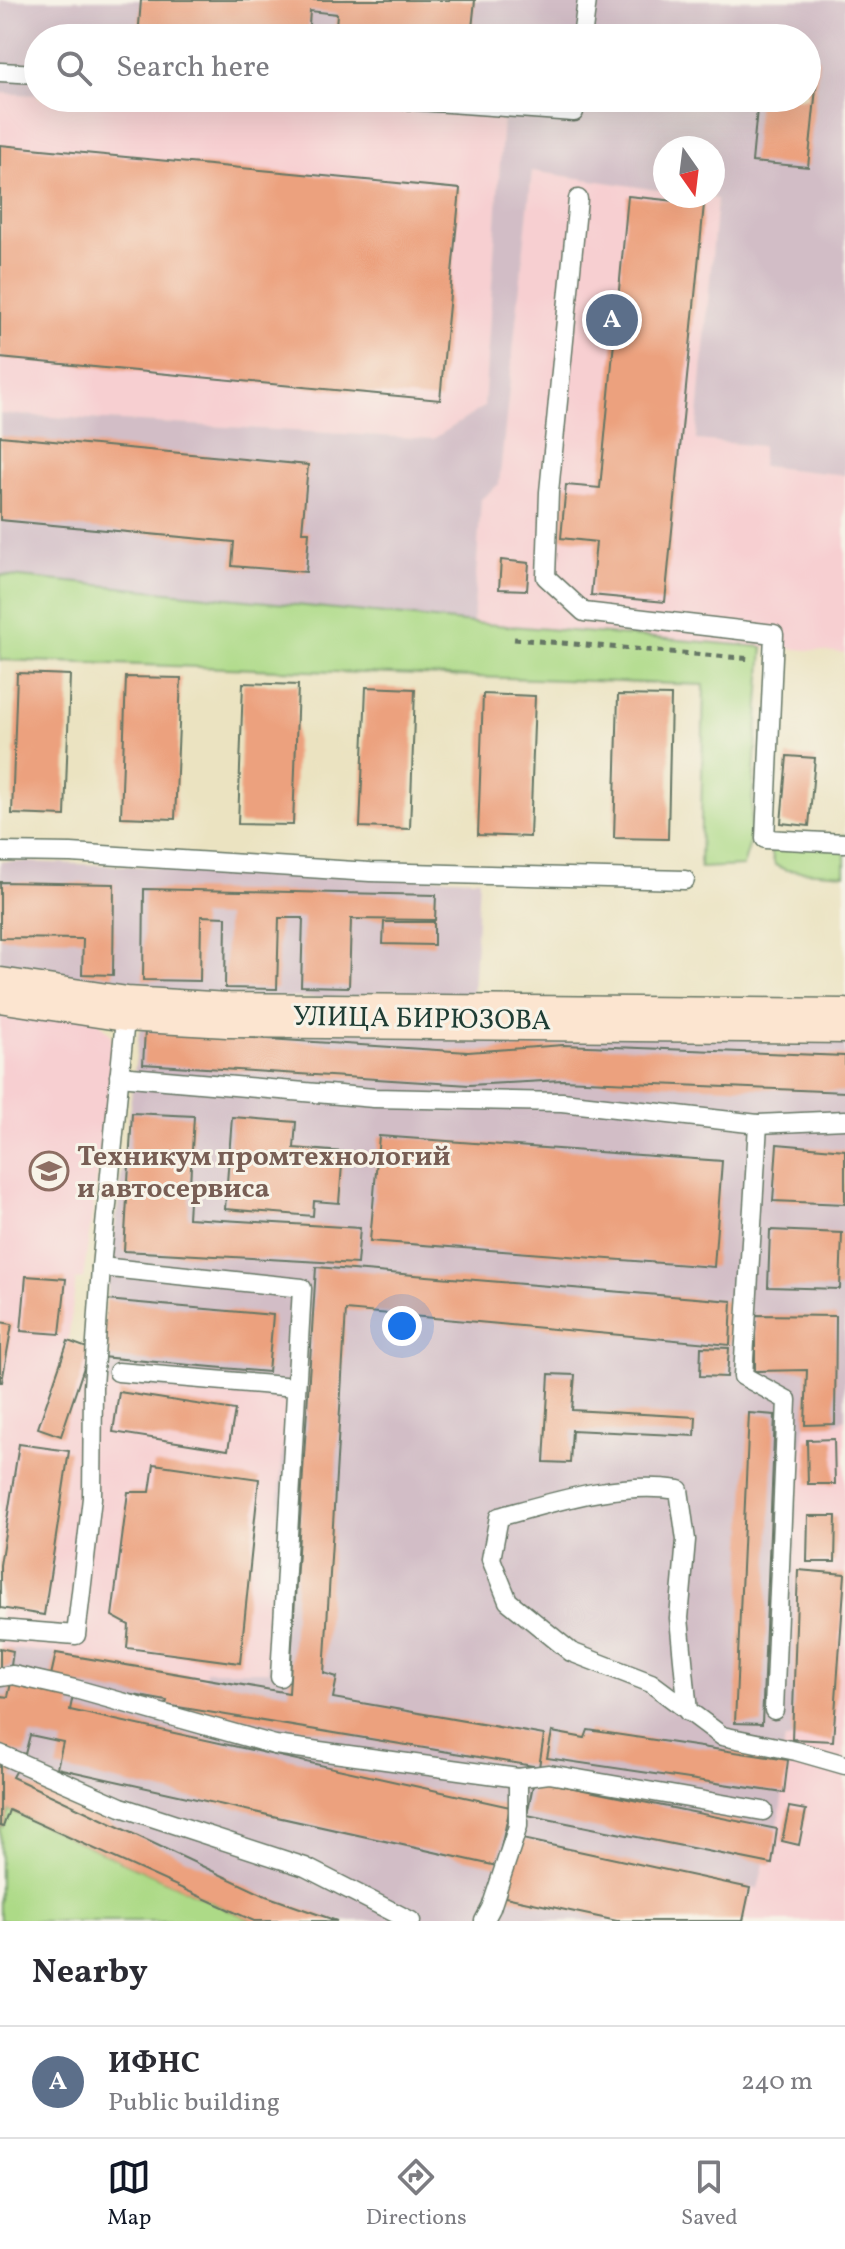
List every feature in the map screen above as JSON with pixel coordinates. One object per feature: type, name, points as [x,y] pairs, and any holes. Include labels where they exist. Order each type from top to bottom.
[{"type":"main road","name":"УЛИЦА БИРЮЗОВА","points":[[0,990],[126,1009],[228,1015],[845,1021]]},
{"type":"lane","points":[[584,24],[587,0]]},
{"type":"lane","points":[[0,72],[24,73]]},
{"type":"lane","points":[[578,199],[549,492],[546,577],[584,612],[774,634],[765,839],[845,843]]},
{"type":"lane","points":[[0,852],[71,853],[370,872],[685,880]]},
{"type":"lane","points":[[0,1629],[76,1635],[92,1498],[93,1387],[101,1267],[126,1009]]},
{"type":"lane","points":[[119,1076],[374,1098],[562,1102],[758,1124],[845,1120]]},
{"type":"lane","points":[[758,1124],[743,1376],[787,1400],[774,1710]]},
{"type":"lane","points":[[101,1267],[302,1288],[280,1677]]},
{"type":"lane","points":[[118,1372],[296,1387]]},
{"type":"lane","points":[[688,1712],[679,1618],[686,1540],[679,1490],[654,1486],[575,1495],[499,1517],[491,1559],[508,1601],[571,1652],[651,1683],[688,1712],[722,1736],[845,1765]]},
{"type":"lane","points":[[0,1677],[13,1675],[75,1689],[275,1745],[518,1778],[549,1774],[763,1811]]},
{"type":"lane","points":[[0,1754],[121,1807],[305,1867],[411,1921]]},
{"type":"lane","points":[[484,1921],[518,1826],[518,1778]]},
{"type":"path","points":[[514,639],[773,661]]},
{"type":"shaded area","points":[[0,0],[845,0],[845,475],[762,466],[762,446],[696,440],[716,208],[725,208],[725,136],[653,136],[653,189],[532,171],[499,484],[481,499],[473,623],[0,575],[0,414],[433,439],[484,407],[503,117],[398,112],[821,112],[821,24],[24,24],[24,94],[0,93]]},
{"type":"shaded area","points":[[0,93],[24,94],[24,112],[398,112],[503,117],[484,407],[433,439],[0,414]]},
{"type":"shaded area","points":[[532,171],[653,189],[653,208],[716,208],[696,440],[763,446],[762,466],[845,475],[845,653],[473,623],[481,499],[499,484]]},
{"type":"shaded area","points":[[0,861],[479,879],[473,997],[257,998],[87,985],[0,970]]},
{"type":"shaded area","points":[[0,1001],[96,1018],[111,1035],[114,1062],[83,1279],[76,1280],[68,1341],[101,1357],[106,1383],[286,1401],[268,1671],[207,1671],[205,1679],[0,1648]]},
{"type":"shaded area","points":[[142,1028],[845,1038],[845,1418],[835,1424],[805,1425],[797,1480],[792,1739],[785,1739],[782,1758],[788,1760],[772,1864],[764,1863],[758,1889],[750,1888],[743,1921],[254,1921],[9,1811],[3,1827],[0,1826],[0,1648],[56,1653],[205,1679],[206,1671],[268,1671],[286,1401],[105,1383],[101,1357],[106,1300]]},
{"type":"shaded area","points":[[845,1418],[845,1921],[743,1921],[750,1888],[764,1863],[772,1863],[787,1760],[782,1759],[785,1739],[791,1739],[797,1480],[805,1425],[835,1424]]},
{"type":"green space","points":[[0,575],[473,623],[763,647],[749,846],[743,866],[700,868],[704,685],[0,660]]},
{"type":"green space","points":[[845,835],[845,874],[786,870],[775,865],[770,847]]},
{"type":"green space","points":[[9,1810],[254,1921],[0,1921],[0,1826],[3,1827]]},
{"type":"building","points":[[141,0],[475,0],[472,24],[336,24],[337,14],[310,11],[309,24],[139,24]]},
{"type":"building","points":[[757,112],[814,112],[808,167],[752,162]]},
{"type":"building","points":[[0,145],[460,189],[440,400],[0,358]]},
{"type":"building","points":[[628,196],[653,199],[653,208],[704,208],[665,602],[591,595],[596,542],[561,538],[566,485],[600,488]]},
{"type":"building","points":[[0,436],[308,465],[302,532],[309,532],[306,572],[232,566],[234,542],[0,520]]},
{"type":"building","points":[[501,560],[529,563],[527,590],[499,589]]},
{"type":"building","points":[[17,673],[70,675],[65,816],[12,814]]},
{"type":"building","points":[[126,677],[181,678],[175,819],[121,817]]},
{"type":"building","points":[[243,683],[298,685],[293,825],[238,824]]},
{"type":"building","points":[[366,687],[415,689],[410,829],[360,827]]},
{"type":"building","points":[[483,694],[535,696],[530,837],[478,835]]},
{"type":"building","points":[[618,695],[671,696],[668,839],[614,838]]},
{"type":"building","points":[[787,756],[815,758],[809,826],[781,823]]},
{"type":"building","points":[[0,882],[114,884],[113,975],[82,974],[83,939],[0,938]]},
{"type":"building","points":[[144,889],[436,895],[435,920],[351,919],[349,987],[301,986],[303,918],[279,918],[277,989],[225,988],[226,917],[201,916],[200,981],[143,980]]},
{"type":"building","points":[[384,922],[434,922],[434,945],[383,944]]},
{"type":"building","points":[[145,1031],[468,1052],[563,1045],[845,1056],[845,1092],[562,1080],[469,1085],[143,1064]]},
{"type":"building","points":[[132,1113],[194,1116],[188,1218],[360,1228],[357,1264],[124,1251]]},
{"type":"building","points":[[232,1117],[296,1122],[294,1148],[343,1152],[339,1203],[314,1201],[313,1216],[225,1209]]},
{"type":"building","points":[[379,1136],[722,1161],[714,1267],[370,1241]]},
{"type":"building","points":[[777,1144],[845,1150],[845,1204],[773,1201]]},
{"type":"building","points":[[770,1230],[842,1233],[840,1289],[768,1287]]},
{"type":"building","points":[[316,1267],[732,1301],[730,1345],[346,1310],[324,1673],[337,1677],[333,1698],[544,1735],[539,1767],[166,1705],[167,1701],[50,1680],[56,1653],[289,1693]]},
{"type":"building","points":[[26,1276],[66,1279],[60,1334],[21,1331]]},
{"type":"building","points":[[106,1300],[273,1315],[268,1372],[101,1357]]},
{"type":"building","points":[[755,1315],[836,1316],[835,1424],[805,1425],[807,1370],[755,1371]]},
{"type":"building","points":[[0,1322],[12,1324],[2,1382],[0,1382]]},
{"type":"building","points":[[68,1341],[90,1349],[61,1436],[38,1428]]},
{"type":"building","points":[[701,1347],[729,1348],[727,1377],[700,1376]]},
{"type":"building","points":[[549,1374],[575,1375],[572,1410],[696,1417],[695,1436],[572,1430],[570,1463],[544,1462]]},
{"type":"building","points":[[119,1392],[235,1410],[228,1450],[113,1432]]},
{"type":"building","points":[[749,1413],[775,1415],[762,1724],[735,1723]]},
{"type":"building","points":[[834,1439],[835,1484],[808,1484],[807,1440]]},
{"type":"building","points":[[19,1444],[69,1451],[44,1615],[0,1608],[0,1565]]},
{"type":"building","points":[[154,1464],[259,1479],[240,1663],[127,1648],[129,1625],[112,1616],[128,1492],[150,1492]]},
{"type":"building","points":[[808,1516],[836,1516],[835,1562],[807,1562]]},
{"type":"building","points":[[798,1570],[845,1574],[833,1741],[792,1739]]},
{"type":"building","points":[[0,1648],[13,1651],[11,1666],[0,1669]]},
{"type":"building","points":[[11,1683],[73,1695],[70,1710],[510,1807],[497,1866],[57,1768],[63,1742],[30,1735],[25,1754],[0,1748],[0,1696],[8,1697]]},
{"type":"building","points":[[588,1730],[788,1760],[784,1793],[547,1758],[552,1732],[585,1738]]},
{"type":"building","points":[[0,1760],[17,1768],[12,1777],[266,1896],[337,1921],[254,1921],[9,1810],[3,1827],[0,1826]]},
{"type":"building","points":[[534,1780],[777,1829],[772,1864],[527,1815]]},
{"type":"building","points":[[789,1807],[806,1810],[799,1845],[782,1841]]},
{"type":"building","points":[[518,1838],[750,1888],[743,1921],[617,1921],[505,1897]]},
{"type":"place","name":"ИФНС","points":[[612,320]]},
{"type":"place","name":"Техникум промтехнологий и автосервиса","points":[[49,1171]]}]
